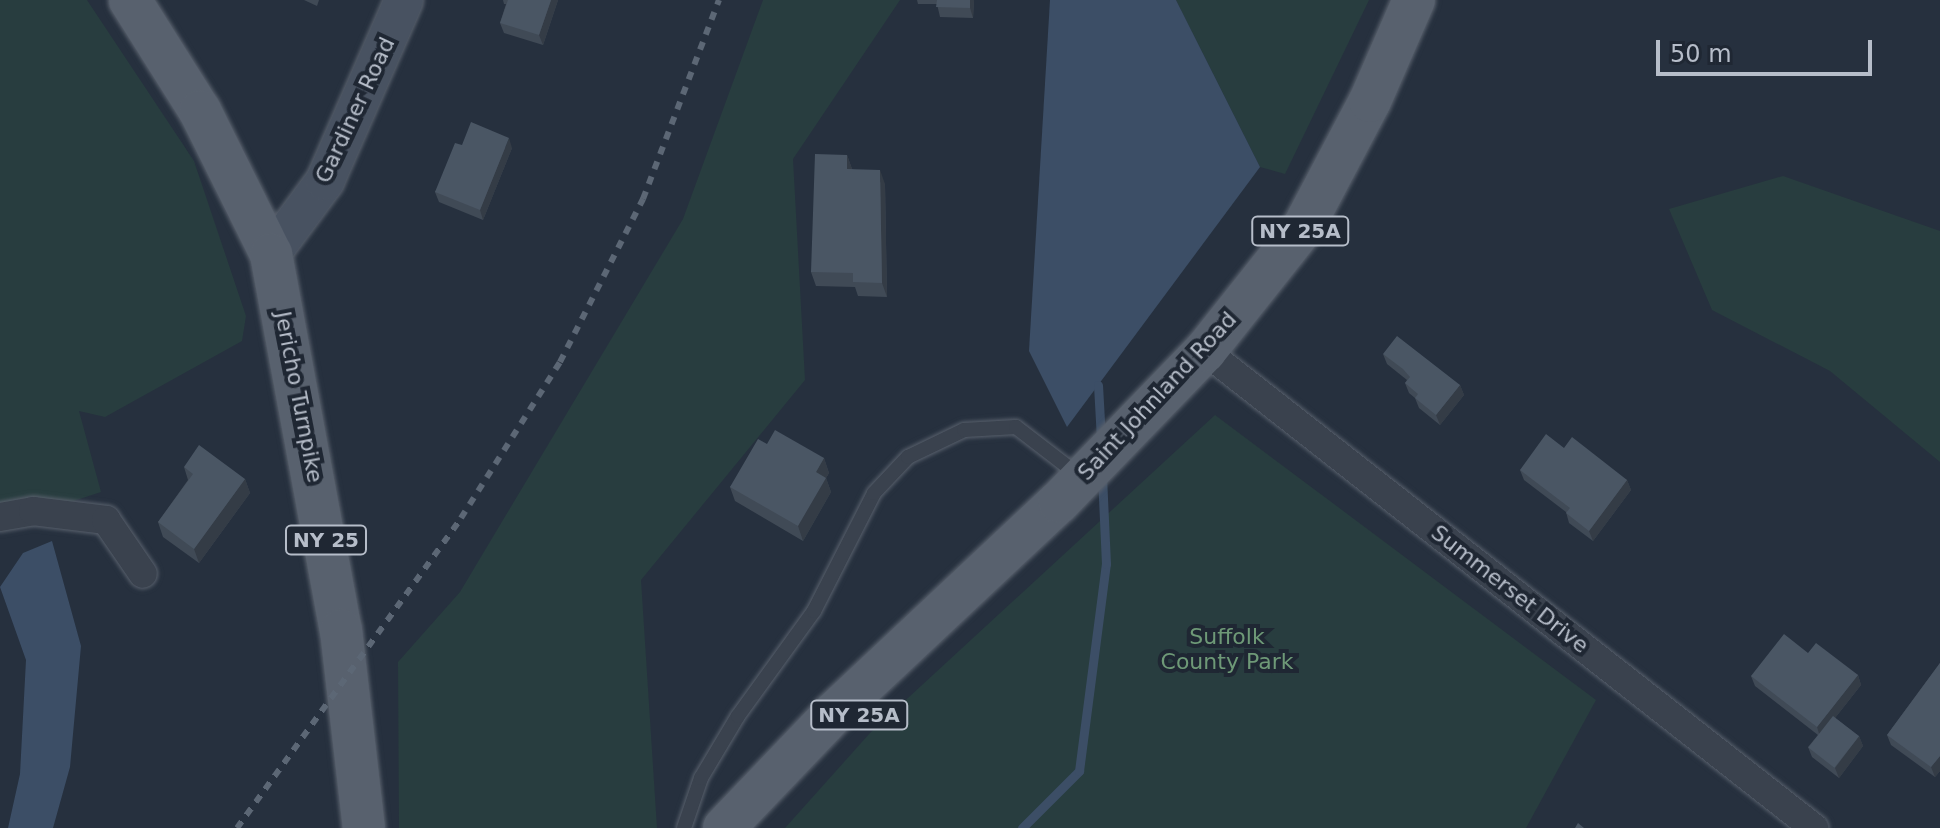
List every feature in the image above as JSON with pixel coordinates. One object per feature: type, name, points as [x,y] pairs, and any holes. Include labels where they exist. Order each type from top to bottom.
[{"type":"main road","name":"Jericho Turnpike","points":[[130,0],[200,111],[271,254],[341,630],[364,828]]},
{"type":"main road","name":"Gardiner Road","points":[[271,254],[325,181],[404,0]]},
{"type":"main road","name":"Saint Johnland Road","points":[[724,828],[834,713],[1070,490],[1130,423],[1205,351],[1304,226],[1370,101],[1414,0]]},
{"type":"main road","name":"Saint Johnland Road","points":[[757,828],[956,598]]},
{"type":"street","name":"Summerset Drive","points":[[1205,351],[1814,828]]},
{"type":"street","points":[[0,517],[33,511],[106,520],[143,574]]},
{"type":"lane","points":[[684,828],[701,778],[723,741],[814,611],[874,493],[908,457],[964,430],[1016,427],[1070,490]]},
{"type":"green space","points":[[0,0],[87,0],[194,161],[246,316],[242,341],[105,417],[79,411],[101,492],[0,525]]},
{"type":"green space","points":[[763,0],[900,0],[793,159],[805,380],[641,580],[657,828],[399,828],[398,662],[460,592],[683,219]]},
{"type":"green space","points":[[1176,0],[1369,0],[1285,174],[1260,167]]},
{"type":"green space","points":[[1783,176],[1940,231],[1940,462],[1830,371],[1712,310],[1669,209]]},
{"type":"green space","name":"Suffolk County Park","points":[[1215,415],[1596,700],[1526,828],[785,828],[870,733]]},
{"type":"water","points":[[1050,0],[1176,0],[1260,167],[1067,427],[1029,351]]},
{"type":"water","points":[[52,541],[81,646],[70,767],[53,828],[8,828],[20,774],[26,660],[0,587],[23,553]]},
{"type":"building","points":[[508,0],[551,0],[539,35],[500,23]]},
{"type":"building","points":[[937,0],[970,0],[970,8],[936,7]]},
{"type":"building","points":[[471,122],[509,138],[480,210],[435,192],[455,143],[462,145]]},
{"type":"building","points":[[815,154],[847,155],[847,169],[880,170],[882,283],[853,282],[853,273],[811,272]]},
{"type":"building","points":[[1397,336],[1460,385],[1436,415],[1415,398],[1418,394],[1405,383],[1410,377],[1383,354]]},
{"type":"building","points":[[775,430],[824,458],[816,472],[826,478],[798,526],[730,487],[758,439],[767,444]]},
{"type":"building","points":[[1546,434],[1564,448],[1572,437],[1627,480],[1589,531],[1566,513],[1570,508],[1520,470]]},
{"type":"building","points":[[199,445],[245,479],[194,549],[158,522],[193,474],[184,467]]},
{"type":"building","points":[[1784,634],[1808,653],[1816,643],[1858,675],[1817,727],[1751,676]]},
{"type":"building","points":[[1940,663],[1940,756],[1931,767],[1887,735]]},
{"type":"building","points":[[1833,716],[1859,736],[1834,768],[1808,748]]},
{"type":"waterway","points":[[1098,385],[1101,438]]},
{"type":"waterway","points":[[1022,828],[1079,771],[1106,564],[1102,476]]},
{"type":"railway","points":[[237,828],[461,518],[560,362],[643,199],[719,0]]}]
